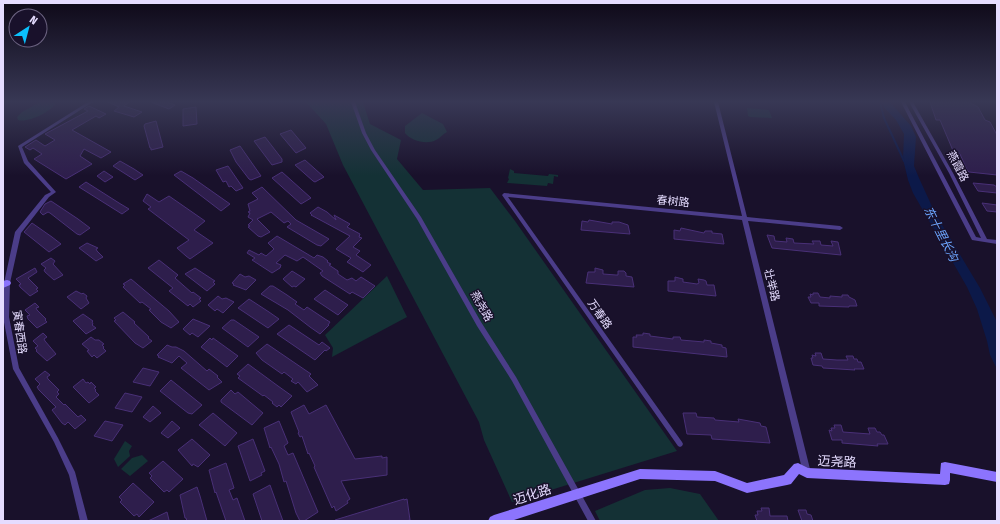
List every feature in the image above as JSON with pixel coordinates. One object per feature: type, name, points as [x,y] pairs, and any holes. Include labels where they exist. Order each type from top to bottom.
[{"type":"street","name":"寅春西路","points":[[52,126],[20,146],[26,162],[54,192],[47,196],[18,232],[5,284],[6,317],[16,369],[56,440],[69,468],[84,521]]},
{"type":"street","name":"燕尧路","points":[[362,126],[373,150],[419,218],[479,324],[514,379],[592,521]]},
{"type":"street","name":"壮举路","points":[[722,126],[807,473]]},
{"type":"street","name":"燕霞路","points":[[916,126],[974,239],[985,240]]},
{"type":"street","name":"燕霞路","points":[[925,126],[951,173],[985,240]]},
{"type":"street","name":"春树路","points":[[504,195],[840,228]]},
{"type":"street","name":"万春路","points":[[504,195],[680,444]]},
{"type":"street","points":[[985,240],[997,242]]},
{"type":"street","name":"迈尧路","points":[[578,494],[640,474],[715,476],[747,488],[787,480],[798,468],[807,473],[945,480],[945,467],[997,477]]},
{"type":"street","name":"迈化路","points":[[494,521],[578,494]]},
{"type":"green space","points":[[327,126],[375,126],[401,140],[397,159],[423,190],[490,188],[515,221],[677,451],[512,502],[484,440],[479,422],[343,165]]},
{"type":"green space","points":[[405,126],[444,126],[447,132],[436,140],[428,142],[415,140],[405,133]]},
{"type":"green space","points":[[510,169],[514,171],[514,173],[548,176],[549,174],[558,175],[558,177],[554,176],[553,184],[548,183],[547,186],[507,183]]},
{"type":"green space","points":[[387,276],[407,317],[332,357],[333,348],[325,335]]},
{"type":"green space","points":[[125,441],[132,446],[129,451],[130,456],[118,467],[114,459]]},
{"type":"green space","points":[[142,455],[148,461],[130,476],[121,469],[132,458]]},
{"type":"green space","points":[[670,488],[700,494],[719,521],[600,521],[595,511],[645,490]]},
{"type":"water","points":[[900,126],[911,126],[916,137],[914,166],[919,178],[935,213],[980,288],[997,322],[997,369],[990,355],[977,309],[967,287],[913,193],[903,159],[904,134]]},
{"type":"building","points":[[59,126],[78,126],[72,130],[111,152],[101,158],[84,149],[80,156],[92,164],[66,179],[34,159],[42,154],[33,148],[30,150],[25,147],[36,140],[45,146],[55,140],[45,134]]},
{"type":"building","points":[[144,126],[157,126],[163,147],[151,150]]},
{"type":"building","points":[[943,126],[992,126],[997,135],[997,175],[969,172],[960,154],[954,153]]},
{"type":"building","points":[[291,130],[306,148],[296,153],[280,134]]},
{"type":"building","points":[[265,137],[282,159],[282,162],[272,165],[254,141]]},
{"type":"building","points":[[240,146],[261,176],[251,180],[249,179],[236,162],[230,150]]},
{"type":"building","points":[[305,160],[324,177],[315,182],[295,165]]},
{"type":"building","points":[[120,161],[143,175],[135,180],[113,166]]},
{"type":"building","points":[[228,166],[243,188],[236,191],[231,186],[229,187],[226,181],[223,182],[216,170]]},
{"type":"building","points":[[104,171],[113,177],[105,182],[97,176]]},
{"type":"building","points":[[181,171],[230,204],[221,211],[174,175]]},
{"type":"building","points":[[282,172],[311,198],[301,204],[272,178]]},
{"type":"building","points":[[86,182],[129,209],[122,214],[79,187]]},
{"type":"building","points":[[973,183],[994,185],[997,187],[997,193],[978,191]]},
{"type":"building","points":[[262,187],[296,220],[329,239],[321,246],[317,245],[287,227],[291,224],[288,221],[284,223],[271,212],[257,219],[270,232],[261,237],[258,236],[248,227],[253,220],[248,217],[250,213],[248,212],[250,211],[248,204],[258,199],[252,193]]},
{"type":"building","points":[[147,194],[159,202],[169,196],[205,221],[194,230],[213,243],[190,259],[177,248],[189,240],[148,209],[151,207],[143,201]]},
{"type":"building","points":[[51,201],[90,228],[80,235],[50,213],[48,212],[43,215],[40,212],[45,204]]},
{"type":"building","points":[[982,203],[997,205],[997,212],[987,211]]},
{"type":"building","points":[[318,207],[327,212],[336,220],[334,215],[350,224],[347,227],[360,234],[359,237],[362,238],[353,247],[360,251],[356,255],[371,265],[363,272],[347,262],[351,258],[336,249],[350,236],[311,215],[310,213]]},
{"type":"building","points":[[589,220],[612,224],[612,222],[619,222],[628,225],[630,234],[581,230],[582,221],[588,222]]},
{"type":"building","points":[[32,223],[61,244],[49,252],[24,232]]},
{"type":"building","points":[[681,228],[704,233],[705,231],[712,231],[712,233],[722,234],[724,244],[674,239],[674,230],[680,231]]},
{"type":"building","points":[[767,235],[774,236],[775,241],[787,242],[786,238],[793,239],[794,243],[814,244],[812,241],[820,241],[821,245],[833,246],[831,241],[838,242],[841,255],[772,248]]},
{"type":"building","points":[[277,236],[314,258],[317,255],[323,257],[331,264],[329,265],[338,271],[338,274],[347,280],[352,278],[356,281],[361,277],[375,286],[363,298],[352,292],[350,294],[322,276],[320,273],[323,271],[303,257],[297,261],[285,255],[276,263],[281,265],[280,268],[272,273],[252,260],[255,258],[247,253],[249,250],[259,255],[261,253],[266,256],[274,249],[268,243]]},
{"type":"building","points":[[87,243],[98,248],[96,249],[97,251],[103,257],[96,261],[79,248]]},
{"type":"building","points":[[51,258],[55,261],[53,264],[63,275],[54,280],[45,272],[44,270],[46,268],[41,264]]},
{"type":"building","points":[[159,260],[178,275],[175,278],[192,293],[193,292],[201,298],[199,299],[201,301],[193,307],[190,304],[188,306],[169,291],[173,288],[148,268]]},
{"type":"building","points":[[35,268],[37,272],[28,278],[38,288],[36,289],[38,291],[30,296],[20,287],[19,285],[21,284],[16,279]]},
{"type":"building","points":[[195,268],[215,281],[213,282],[215,284],[207,291],[185,274]]},
{"type":"building","points":[[595,268],[603,270],[603,274],[618,275],[618,271],[624,271],[626,276],[632,277],[634,287],[586,283],[588,272],[595,272]]},
{"type":"building","points":[[292,271],[305,279],[296,287],[292,287],[283,279]]},
{"type":"building","points":[[240,274],[245,277],[249,276],[256,280],[246,290],[233,285],[234,284],[232,283]]},
{"type":"building","points":[[675,277],[683,279],[683,282],[697,284],[699,283],[698,279],[704,280],[706,281],[707,285],[714,285],[716,296],[668,291],[668,281],[675,281]]},
{"type":"building","points":[[131,279],[169,311],[179,322],[171,328],[161,322],[149,310],[151,309],[142,302],[140,303],[123,287],[125,285],[123,284]]},
{"type":"building","points":[[270,286],[273,286],[297,302],[295,304],[304,310],[307,307],[330,322],[329,325],[320,334],[288,310],[261,294]]},
{"type":"building","points":[[325,290],[348,305],[338,315],[314,299]]},
{"type":"building","points":[[76,291],[87,296],[86,298],[89,303],[81,309],[67,297]]},
{"type":"building","points":[[813,293],[818,293],[820,297],[830,298],[830,296],[842,297],[842,295],[848,295],[855,300],[857,306],[819,306],[819,303],[811,303],[808,297],[811,297],[810,294],[813,295]]},
{"type":"building","points":[[218,296],[222,299],[226,298],[234,302],[223,313],[217,309],[215,311],[208,305]]},
{"type":"building","points":[[249,299],[279,319],[268,328],[238,308]]},
{"type":"building","points":[[35,303],[39,307],[36,308],[37,310],[47,322],[37,328],[28,319],[27,316],[30,315],[25,310]]},
{"type":"building","points":[[123,312],[135,322],[134,323],[152,341],[143,348],[135,343],[114,321],[116,320],[114,318]]},
{"type":"building","points":[[83,314],[93,321],[92,325],[96,328],[86,334],[73,321]]},
{"type":"building","points":[[193,319],[210,326],[198,337],[192,333],[190,335],[183,329]]},
{"type":"building","points":[[231,320],[234,320],[259,337],[248,347],[222,328]]},
{"type":"building","points":[[289,325],[319,345],[322,342],[330,348],[326,351],[325,350],[315,360],[277,334]]},
{"type":"building","points":[[43,333],[47,337],[44,339],[45,341],[56,354],[47,361],[36,351],[37,350],[35,348],[38,346],[33,341]]},
{"type":"building","points":[[643,333],[650,334],[650,336],[673,339],[673,337],[680,337],[681,340],[704,342],[704,340],[711,341],[711,343],[722,345],[722,347],[726,348],[727,357],[633,347],[633,337],[637,337],[636,335],[643,335]]},
{"type":"building","points":[[91,337],[104,344],[102,345],[106,351],[97,358],[94,355],[92,357],[87,351],[89,350],[82,344]]},
{"type":"building","points":[[210,338],[212,340],[213,338],[238,356],[227,367],[201,347]]},
{"type":"building","points":[[267,344],[311,374],[309,376],[318,385],[307,392],[298,382],[296,384],[291,381],[293,379],[284,372],[282,374],[262,360],[256,353]]},
{"type":"building","points":[[167,345],[184,351],[207,371],[209,369],[218,376],[217,377],[222,382],[209,390],[181,368],[187,363],[179,356],[172,363],[158,357],[159,356],[157,355]]},
{"type":"building","points":[[815,353],[821,353],[823,359],[848,360],[846,356],[853,356],[858,362],[861,362],[864,369],[854,369],[855,370],[823,368],[822,366],[813,365],[811,358],[813,358],[812,355],[816,356]]},
{"type":"building","points":[[248,364],[292,396],[281,407],[279,405],[277,407],[264,395],[263,396],[238,378],[240,376],[237,374]]},
{"type":"building","points":[[143,368],[159,372],[150,386],[133,382]]},
{"type":"building","points":[[45,371],[50,375],[47,377],[48,379],[59,390],[57,392],[59,394],[56,397],[78,417],[81,415],[86,420],[75,429],[68,422],[65,425],[62,423],[52,410],[56,407],[37,387],[40,384],[35,379]]},
{"type":"building","points":[[83,379],[86,383],[88,382],[90,384],[91,382],[96,387],[94,388],[96,390],[95,391],[99,395],[89,403],[73,387]]},
{"type":"building","points":[[171,380],[202,405],[192,414],[188,413],[160,391]]},
{"type":"building","points":[[231,390],[235,394],[238,392],[263,413],[252,425],[221,402],[221,400]]},
{"type":"building","points":[[125,393],[142,397],[132,412],[115,408]]},
{"type":"building","points":[[304,405],[309,414],[326,405],[355,459],[382,456],[382,458],[387,457],[387,475],[341,481],[350,499],[347,501],[348,503],[336,511],[334,506],[332,508],[314,467],[315,466],[309,453],[308,454],[302,436],[300,437],[298,433],[299,432],[291,412]]},
{"type":"building","points":[[153,406],[161,413],[150,422],[143,417]]},
{"type":"building","points":[[213,413],[237,433],[225,446],[199,425]]},
{"type":"building","points":[[683,413],[696,413],[697,417],[714,418],[715,420],[739,422],[738,419],[760,423],[761,426],[766,427],[770,443],[712,439],[711,435],[687,434]]},
{"type":"building","points":[[105,421],[123,425],[112,441],[94,436]]},
{"type":"building","points":[[172,421],[180,428],[168,438],[161,433]]},
{"type":"building","points":[[279,421],[288,443],[284,446],[288,455],[293,453],[318,512],[304,521],[300,521],[296,513],[286,481],[284,482],[279,464],[271,447],[270,448],[264,428]]},
{"type":"building","points":[[834,425],[841,425],[843,432],[870,434],[868,428],[875,428],[877,432],[884,435],[888,444],[877,444],[878,446],[842,443],[842,440],[832,440],[829,430],[832,431],[831,428],[835,428]]},
{"type":"building","points":[[192,439],[210,455],[198,467],[193,464],[192,466],[178,450]]},
{"type":"building","points":[[253,439],[265,471],[261,473],[262,475],[250,481],[238,446]]},
{"type":"building","points":[[163,461],[183,479],[169,492],[167,490],[164,492],[150,478],[152,476],[149,473]]},
{"type":"building","points":[[226,463],[234,488],[229,490],[233,500],[237,498],[245,521],[226,521],[216,492],[215,493],[209,470]]},
{"type":"building","points":[[133,483],[154,502],[139,517],[137,514],[134,516],[120,502],[122,500],[119,497]]},
{"type":"building","points":[[270,485],[283,521],[262,521],[253,494]]},
{"type":"building","points":[[197,487],[207,521],[187,521],[180,495]]},
{"type":"building","points":[[407,499],[410,520],[335,520]]},
{"type":"building","points":[[761,508],[769,508],[770,516],[787,516],[788,521],[757,521],[755,515],[758,515],[757,511],[762,511]]},
{"type":"building","points":[[798,510],[806,510],[807,514],[811,515],[813,521],[802,521]]},
{"type":"building","points":[[167,512],[169,520],[167,521],[148,521]]},
{"type":"waterway","name":"东十里长沟","points":[[888,126],[904,161]]}]
